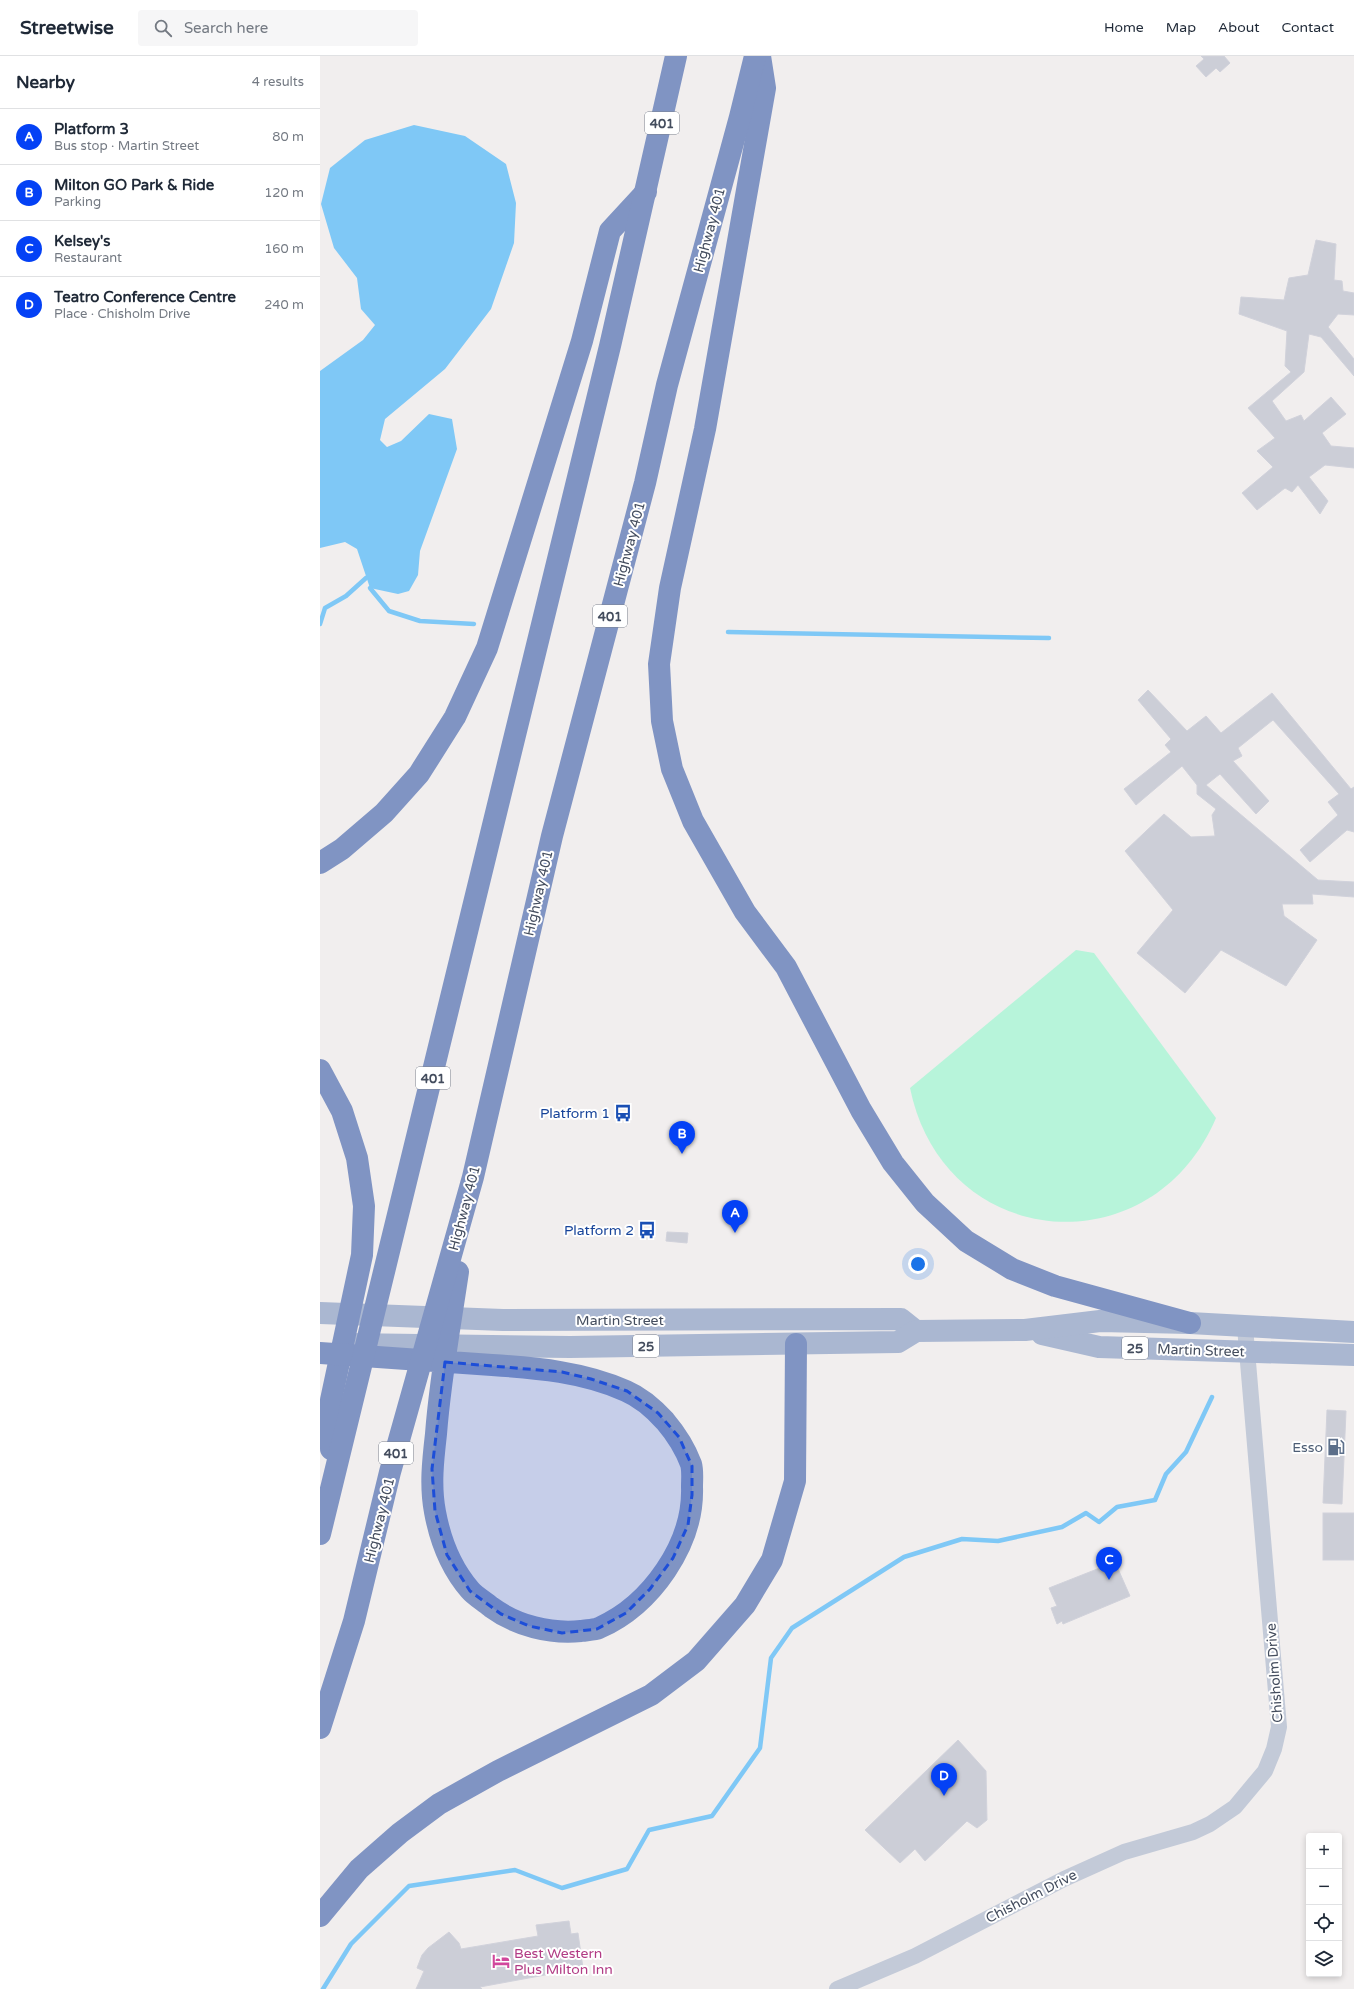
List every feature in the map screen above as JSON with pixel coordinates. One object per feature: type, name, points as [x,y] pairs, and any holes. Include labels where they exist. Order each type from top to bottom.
[{"type":"highway","name":"401","points":[[320,1534],[331,1483],[428,1094],[647,191],[676,56]]},
{"type":"highway","name":"Highway 401","points":[[320,1728],[354,1621],[390,1472],[473,1178],[552,836],[646,483],[667,385],[740,117],[755,56]]},
{"type":"highway","points":[[760,56],[765,88],[705,429],[670,588],[659,664],[662,721],[672,769],[693,821],[745,912],[786,967],[861,1110],[893,1163],[925,1203],[966,1241],[1012,1269],[1056,1286],[1190,1323]]},
{"type":"highway","points":[[320,863],[342,849],[384,813],[419,774],[455,718],[487,648],[582,341],[610,231],[647,191]]},
{"type":"highway","points":[[320,1070],[342,1111],[347,1124],[358,1158],[364,1206],[362,1255],[331,1400],[331,1483]]},
{"type":"highway","points":[[320,1353],[494,1355],[592,1379],[627,1391],[658,1413],[679,1437],[692,1466],[692,1495],[688,1525],[673,1558],[650,1589],[626,1613],[597,1629],[562,1633],[529,1626],[501,1614],[470,1591],[447,1555],[435,1511],[432,1468],[438,1410],[473,1178]]},
{"type":"highway","points":[[320,1916],[359,1869],[400,1833],[434,1808],[498,1771],[651,1695],[696,1661],[745,1605],[772,1560],[795,1481],[796,1344]]},
{"type":"main road","name":"Martin Street","points":[[320,1313],[503,1320],[901,1319],[916,1331]]},
{"type":"main road","name":"Martin Street","points":[[320,1343],[494,1355],[570,1347],[898,1342],[916,1331],[1025,1330],[1100,1321],[1190,1323],[1354,1332]]},
{"type":"main road","name":"Martin Street","points":[[1025,1330],[1099,1347],[1354,1355]]},
{"type":"street","name":"Chisholm Drive","points":[[837,1989],[915,1956],[1064,1878],[1124,1852],[1194,1832],[1210,1824],[1235,1807],[1265,1771],[1274,1749],[1279,1727],[1245,1327]]},
{"type":"highlighted area","points":[[445,1362],[562,1372],[591,1379],[627,1391],[658,1413],[679,1437],[692,1466],[692,1495],[688,1525],[673,1558],[650,1589],[626,1613],[597,1629],[562,1633],[529,1626],[501,1614],[470,1591],[447,1555],[435,1511],[432,1469]]},
{"type":"green space","points":[[1076,950],[1094,953],[1216,1118],[1186,1167],[1145,1200],[1099,1218],[1051,1221],[1004,1209],[963,1183],[930,1142],[910,1088]]},
{"type":"water","points":[[414,125],[465,136],[506,164],[516,203],[514,243],[491,309],[445,369],[385,419],[380,440],[387,447],[401,441],[429,414],[452,419],[457,449],[420,551],[418,575],[409,591],[398,594],[370,588],[357,549],[345,542],[320,548],[320,371],[363,340],[375,325],[361,309],[357,278],[334,248],[321,204],[330,168],[365,140]]},
{"type":"building","points":[[1201,56],[1224,56],[1230,63],[1220,72],[1216,68],[1206,77],[1196,66],[1204,59]]},
{"type":"building","points":[[1316,240],[1336,244],[1334,280],[1342,281],[1343,291],[1354,293],[1354,315],[1338,314],[1328,327],[1354,359],[1354,376],[1321,337],[1309,334],[1304,372],[1272,401],[1286,421],[1301,415],[1304,421],[1331,397],[1346,414],[1322,433],[1331,446],[1354,448],[1354,468],[1325,465],[1309,477],[1328,501],[1320,514],[1298,485],[1292,492],[1285,488],[1257,510],[1242,493],[1273,467],[1257,451],[1275,438],[1248,408],[1291,372],[1285,366],[1287,331],[1239,314],[1241,297],[1284,300],[1289,278],[1308,275]]},
{"type":"building","points":[[1148,690],[1187,731],[1206,716],[1221,733],[1272,693],[1351,789],[1354,787],[1354,832],[1347,830],[1310,862],[1300,850],[1338,815],[1328,802],[1339,794],[1273,720],[1238,748],[1242,756],[1233,761],[1269,801],[1256,814],[1220,774],[1206,785],[1318,880],[1354,882],[1354,897],[1312,894],[1313,904],[1282,904],[1284,916],[1317,940],[1286,986],[1221,950],[1185,993],[1137,953],[1173,910],[1125,851],[1164,814],[1191,837],[1215,836],[1212,815],[1216,809],[1197,794],[1197,785],[1182,766],[1136,805],[1124,789],[1171,752],[1165,745],[1171,739],[1138,700]]},
{"type":"building","points":[[667,1232],[688,1233],[687,1243],[666,1241]]},
{"type":"building","points":[[1327,1410],[1346,1411],[1342,1504],[1323,1503]]},
{"type":"building","points":[[1323,1513],[1354,1513],[1354,1560],[1323,1560]]},
{"type":"building","points":[[1115,1562],[1130,1596],[1063,1624],[1062,1621],[1057,1624],[1051,1608],[1057,1606],[1049,1588]]},
{"type":"building","points":[[958,1740],[986,1771],[987,1820],[977,1828],[967,1821],[925,1861],[915,1849],[900,1863],[865,1830]]},
{"type":"building","name":"Best Western Plus Milton Inn","points":[[569,1921],[571,1934],[578,1933],[583,1968],[480,1987],[482,1989],[416,1989],[424,1971],[417,1968],[422,1955],[428,1948],[449,1932],[459,1943],[461,1949],[538,1936],[536,1925]]},
{"type":"waterway","points":[[320,624],[325,608],[346,596],[366,578]]},
{"type":"waterway","points":[[370,588],[389,611],[420,621],[474,624]]},
{"type":"waterway","points":[[728,632],[1049,638]]},
{"type":"waterway","points":[[323,1989],[351,1944],[409,1886],[515,1870],[562,1888],[627,1869],[649,1830],[712,1816],[760,1748],[771,1658],[792,1628],[904,1557],[962,1539],[998,1541],[1062,1527],[1086,1513],[1099,1522],[1117,1507],[1155,1500],[1166,1474],[1186,1452],[1212,1397]]},
{"type":"place","name":"Platform 1","points":[[623,1113]]},
{"type":"place","name":"Milton GO Park & Ride","points":[[682,1154]]},
{"type":"place","name":"Platform 2","points":[[647,1230]]},
{"type":"place","name":"Platform 3","points":[[735,1233]]},
{"type":"place","name":"Esso","points":[[1336,1447]]},
{"type":"place","name":"Kelsey's","points":[[1109,1580]]},
{"type":"place","name":"Teatro Conference Centre","points":[[944,1796]]},
{"type":"place","name":"Best Western Plus Milton Inn","points":[[501,1961]]}]
